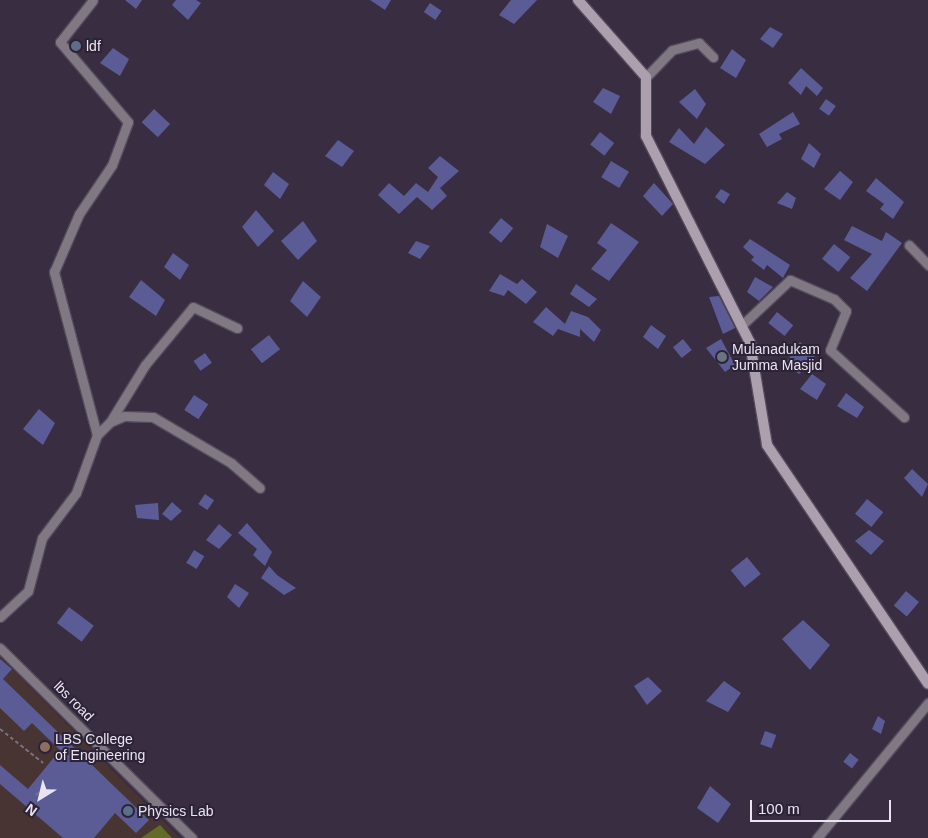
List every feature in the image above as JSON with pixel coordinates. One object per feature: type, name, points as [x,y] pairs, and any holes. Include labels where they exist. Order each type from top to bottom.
[{"type":"main road","points":[[578,0],[646,77],[646,136],[750,343],[767,445],[928,684]]},
{"type":"street","points":[[93,0],[60,42],[128,122],[112,165],[79,214],[54,272],[97,435]]},
{"type":"street","points":[[646,77],[672,50],[699,43],[713,57]]},
{"type":"street","points":[[909,245],[928,265]]},
{"type":"street","points":[[742,326],[790,280],[834,299],[846,311],[830,350],[904,417]]},
{"type":"street","points":[[0,618],[28,590],[42,538],[76,493],[97,435],[110,422],[145,365],[193,307],[237,328]]},
{"type":"street","points":[[110,422],[124,416],[153,417],[231,462],[260,488]]},
{"type":"street","name":"lbs road","points":[[0,648],[192,838]]},
{"type":"street","points":[[817,838],[928,702]]},
{"type":"path","points":[[0,729],[42,763]]},
{"type":"shaded area","name":"LBS College of Engineering","points":[[0,657],[180,838],[0,838]]},
{"type":"green space","points":[[160,825],[172,838],[141,838]]},
{"type":"building","points":[[125,0],[142,0],[136,9]]},
{"type":"building","points":[[176,0],[196,0],[201,3],[188,20],[172,5]]},
{"type":"building","points":[[370,0],[391,0],[385,10]]},
{"type":"building","points":[[511,0],[537,0],[514,24],[499,15]]},
{"type":"building","points":[[430,3],[442,11],[435,20],[424,12]]},
{"type":"building","points":[[770,27],[783,34],[773,48],[760,39]]},
{"type":"building","points":[[113,48],[129,59],[120,76],[100,63]]},
{"type":"building","points":[[732,49],[746,60],[736,78],[720,68]]},
{"type":"building","points":[[801,68],[823,88],[817,96],[806,86],[801,95],[788,83]]},
{"type":"building","points":[[603,88],[620,96],[611,114],[593,102]]},
{"type":"building","points":[[695,89],[706,104],[697,119],[679,102]]},
{"type":"building","points":[[826,99],[836,106],[829,116],[819,109]]},
{"type":"building","points":[[154,109],[170,124],[158,137],[142,122]]},
{"type":"building","points":[[793,112],[800,124],[779,134],[782,139],[767,147],[759,134]]},
{"type":"building","points":[[706,127],[725,145],[705,164],[669,142],[679,128],[694,144]]},
{"type":"building","points":[[600,132],[614,143],[604,156],[590,145]]},
{"type":"building","points":[[338,140],[354,151],[342,167],[325,156]]},
{"type":"building","points":[[809,143],[821,154],[814,168],[801,159]]},
{"type":"building","points":[[440,156],[459,171],[440,188],[447,196],[432,210],[417,197],[399,214],[378,195],[389,183],[404,196],[416,183],[428,192],[438,177],[428,168]]},
{"type":"building","points":[[611,161],[629,172],[619,188],[601,177]]},
{"type":"building","points":[[840,171],[853,182],[840,200],[824,189]]},
{"type":"building","points":[[273,172],[289,184],[280,199],[264,185]]},
{"type":"building","points":[[876,178],[904,202],[893,219],[880,209],[884,204],[866,191]]},
{"type":"building","points":[[654,183],[673,204],[662,216],[643,196]]},
{"type":"building","points":[[721,189],[730,194],[724,204],[715,197]]},
{"type":"building","points":[[787,192],[796,198],[792,209],[777,203]]},
{"type":"building","points":[[256,210],[274,231],[258,247],[242,227]]},
{"type":"building","points":[[501,218],[513,228],[501,243],[489,233]]},
{"type":"building","points":[[303,221],[317,241],[298,260],[281,241]]},
{"type":"building","points":[[611,223],[639,242],[609,281],[591,269],[607,250],[597,243]]},
{"type":"building","points":[[547,224],[568,236],[558,258],[540,247]]},
{"type":"building","points":[[852,226],[882,241],[886,232],[902,243],[867,291],[850,278],[872,254],[844,240]]},
{"type":"building","points":[[750,239],[790,265],[783,278],[767,265],[764,270],[751,260],[754,257],[743,247]]},
{"type":"building","points":[[416,241],[430,246],[420,259],[408,253]]},
{"type":"building","points":[[834,244],[850,257],[838,272],[822,259]]},
{"type":"building","points":[[173,253],[189,265],[180,280],[164,267]]},
{"type":"building","points":[[500,274],[517,284],[522,279],[537,292],[526,304],[508,290],[504,296],[489,291]]},
{"type":"building","points":[[755,277],[773,287],[759,301],[747,292]]},
{"type":"building","points":[[141,280],[165,300],[156,316],[129,297]]},
{"type":"building","points":[[303,281],[321,297],[307,317],[290,301]]},
{"type":"building","points":[[576,284],[597,299],[589,307],[570,294]]},
{"type":"building","points":[[719,296],[735,328],[723,334],[709,297]]},
{"type":"building","points":[[546,307],[565,324],[571,311],[588,317],[601,330],[594,342],[580,329],[580,337],[558,329],[553,336],[533,322]]},
{"type":"building","points":[[777,312],[793,325],[785,336],[768,323]]},
{"type":"building","points":[[651,325],[666,336],[658,349],[643,337]]},
{"type":"building","points":[[269,335],[280,349],[262,363],[251,349]]},
{"type":"building","points":[[683,339],[692,350],[682,358],[673,347]]},
{"type":"building","name":"Mulanadukam Jumma Masjid","points":[[721,339],[735,365],[725,372],[706,348]]},
{"type":"building","points":[[800,342],[816,358],[799,374],[785,364]]},
{"type":"building","points":[[205,353],[212,363],[200,371],[194,361]]},
{"type":"building","points":[[812,374],[826,384],[817,400],[800,389]]},
{"type":"building","points":[[846,393],[864,407],[857,418],[837,406]]},
{"type":"building","points":[[194,395],[208,404],[198,419],[184,410]]},
{"type":"building","points":[[39,409],[55,423],[43,445],[23,429]]},
{"type":"building","points":[[912,469],[928,484],[922,497],[904,478]]},
{"type":"building","points":[[205,494],[214,500],[207,510],[198,504]]},
{"type":"building","points":[[867,499],[883,512],[871,527],[855,514]]},
{"type":"building","points":[[172,502],[182,511],[171,521],[162,514]]},
{"type":"building","points":[[158,503],[159,520],[137,518],[135,505]]},
{"type":"building","points":[[247,523],[272,552],[265,566],[253,555],[257,549],[238,533]]},
{"type":"building","points":[[219,524],[232,535],[219,549],[206,540]]},
{"type":"building","points":[[869,530],[884,541],[871,555],[855,541]]},
{"type":"building","points":[[194,550],[204,556],[197,569],[186,563]]},
{"type":"building","points":[[747,557],[761,574],[745,587],[731,570]]},
{"type":"building","points":[[269,566],[277,575],[296,588],[284,595],[261,578]]},
{"type":"building","points":[[235,584],[249,593],[239,608],[227,597]]},
{"type":"building","points":[[906,591],[919,602],[907,616],[894,606]]},
{"type":"building","points":[[69,607],[94,626],[82,642],[57,623]]},
{"type":"building","points":[[803,620],[830,645],[810,670],[782,639]]},
{"type":"building","points":[[0,659],[12,669],[3,679],[149,820],[136,833],[115,813],[94,838],[63,838],[0,784],[0,765],[28,789],[60,750],[32,723],[24,731],[0,708]]},
{"type":"building","points":[[648,677],[662,691],[647,705],[634,686]]},
{"type":"building","points":[[724,681],[741,693],[728,712],[706,701]]},
{"type":"building","points":[[878,716],[885,721],[881,734],[872,729]]},
{"type":"building","points":[[765,731],[776,735],[771,748],[760,744]]},
{"type":"building","points":[[850,753],[859,760],[852,768],[843,762]]},
{"type":"building","points":[[710,786],[731,804],[718,823],[697,808]]},
{"type":"place","name":"ldf","points":[[76,46]]},
{"type":"place","name":"Mulanadukam Jumma Masjid","points":[[722,357]]},
{"type":"place","name":"LBS College of Engineering","points":[[45,747]]},
{"type":"place","name":"Physics Lab","points":[[128,811]]}]
